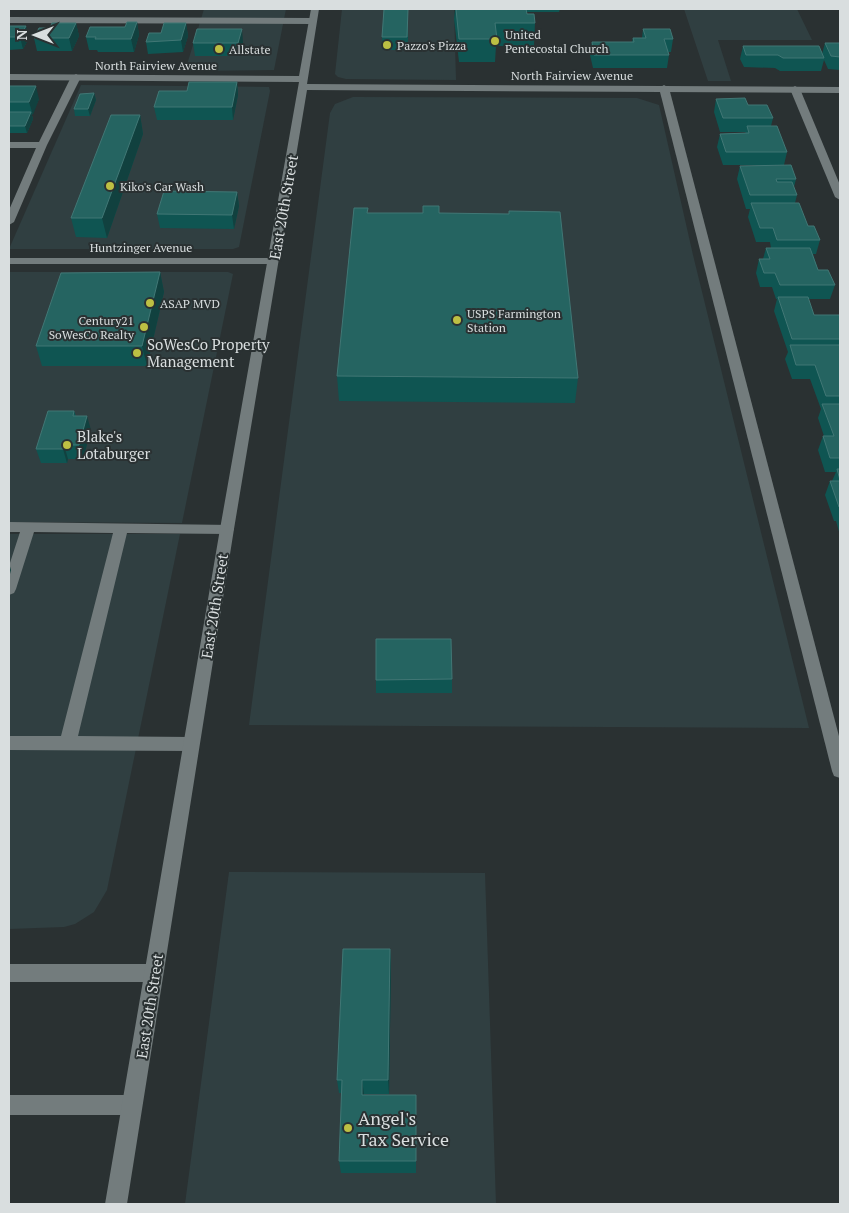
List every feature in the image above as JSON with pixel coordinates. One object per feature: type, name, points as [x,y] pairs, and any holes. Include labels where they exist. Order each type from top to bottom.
[{"type":"street","name":"East 20th Street","points":[[116,1204],[226,529],[274,261],[315,9]]},
{"type":"street","points":[[9,20],[313,21]]},
{"type":"street","name":"North Fairview Avenue","points":[[9,77],[840,90]]},
{"type":"street","points":[[9,222],[42,145],[76,78]]},
{"type":"street","points":[[664,88],[840,770]]},
{"type":"street","points":[[795,90],[840,197]]},
{"type":"street","points":[[9,145],[42,145]]},
{"type":"street","name":"Huntzinger Avenue","points":[[9,260],[274,261]]},
{"type":"street","points":[[9,528],[226,529]]},
{"type":"street","points":[[9,589],[28,528]]},
{"type":"street","points":[[68,743],[121,528]]},
{"type":"street","points":[[9,743],[191,744]]},
{"type":"street","points":[[9,973],[154,973]]},
{"type":"street","points":[[9,1105],[132,1105]]},
{"type":"shaded area","points":[[204,9],[286,9],[274,70],[185,71]]},
{"type":"shaded area","points":[[342,9],[454,9],[456,80],[346,79],[338,77],[335,74]]},
{"type":"shaded area","points":[[684,9],[797,9],[812,40],[718,40],[731,81],[708,81]]},
{"type":"shaded area","points":[[81,85],[269,87],[270,91],[239,247],[233,249],[9,249]]},
{"type":"shaded area","points":[[353,97],[637,98],[659,105],[693,255],[809,728],[249,725],[330,113],[335,104]]},
{"type":"shaded area","points":[[9,272],[228,272],[233,274],[182,523],[9,522]]},
{"type":"shaded area","points":[[9,534],[180,534],[107,890],[94,912],[75,924],[64,927],[9,929]]},
{"type":"shaded area","points":[[229,872],[485,873],[496,1204],[185,1204]]},
{"type":"building","points":[[384,9],[408,9],[407,37],[382,37]]},
{"type":"building","points":[[456,9],[526,9],[527,14],[534,14],[535,23],[495,23],[497,39],[459,39]]},
{"type":"building","points":[[127,22],[137,22],[131,39],[95,39],[96,37],[86,37],[90,27],[125,27]]},
{"type":"building","points":[[52,23],[76,23],[69,38],[34,38],[39,28],[50,28]]},
{"type":"building","points":[[164,23],[186,23],[181,40],[146,42],[149,33],[161,33]]},
{"type":"building","points":[[9,26],[26,26],[20,37],[9,37]]},
{"type":"building","points":[[197,29],[242,29],[238,43],[193,43]]},
{"type":"building","points":[[643,29],[670,29],[673,39],[664,39],[669,55],[594,55],[592,42],[634,42],[633,38],[646,38]]},
{"type":"building","points":[[825,43],[840,43],[840,57],[831,56]]},
{"type":"building","points":[[743,46],[819,46],[824,58],[783,58],[778,55],[746,55]]},
{"type":"building","points":[[189,82],[237,82],[232,107],[154,107],[159,91],[187,91]]},
{"type":"building","points":[[9,86],[36,86],[29,102],[9,102]]},
{"type":"building","points":[[94,93],[88,109],[74,109],[80,94]]},
{"type":"building","points":[[745,98],[748,105],[767,105],[773,118],[723,118],[716,99]]},
{"type":"building","points":[[9,112],[31,112],[25,126],[9,126]]},
{"type":"building","points":[[111,115],[140,115],[102,218],[71,218]]},
{"type":"building","points":[[747,126],[777,126],[787,152],[726,152],[720,134],[749,133]]},
{"type":"building","points":[[791,165],[796,179],[776,179],[777,182],[792,182],[797,195],[750,195],[740,166]]},
{"type":"building","points":[[164,191],[237,192],[232,215],[157,214]]},
{"type":"building","points":[[751,203],[799,203],[808,226],[814,226],[820,240],[777,240],[773,228],[760,228]]},
{"type":"building","name":"USPS Farmington Station","points":[[423,206],[439,206],[439,213],[509,214],[509,211],[560,212],[578,378],[337,376],[354,208],[368,208],[367,213],[423,213]]},
{"type":"building","points":[[766,248],[810,248],[818,270],[828,270],[835,285],[780,285],[775,273],[764,273],[759,259],[770,259]]},
{"type":"building","points":[[160,272],[142,346],[36,346],[61,273]]},
{"type":"building","points":[[778,297],[808,297],[814,315],[840,315],[840,339],[792,339]]},
{"type":"building","points":[[790,345],[840,345],[840,396],[826,396],[815,365],[796,365]]},
{"type":"building","points":[[822,404],[840,404],[840,458],[830,458],[823,436],[834,436]]},
{"type":"building","points":[[48,411],[74,411],[73,416],[87,416],[79,445],[64,445],[63,449],[36,449]]},
{"type":"building","points":[[837,469],[840,469],[840,480]]},
{"type":"building","points":[[830,481],[840,481],[840,507],[839,507]]},
{"type":"building","points":[[376,639],[451,639],[452,679],[376,680]]},
{"type":"building","points":[[343,949],[390,949],[388,1080],[362,1080],[362,1095],[416,1095],[416,1161],[339,1161],[342,1080],[337,1080]]},
{"type":"place","name":"United Pentecostal Church","points":[[495,41]]},
{"type":"place","name":"Pazzo's Pizza","points":[[387,45]]},
{"type":"place","name":"Allstate","points":[[219,49]]},
{"type":"place","name":"Kiko's Car Wash","points":[[110,186]]},
{"type":"place","name":"ASAP MVD","points":[[150,303]]},
{"type":"place","name":"USPS Farmington Station","points":[[457,320]]},
{"type":"place","name":"Century21 SoWesCo Realty","points":[[144,327]]},
{"type":"place","name":"SoWesCo Property Management","points":[[137,353]]},
{"type":"place","name":"Blake's Lotaburger","points":[[67,445]]},
{"type":"place","name":"Angel's Tax Service","points":[[348,1128]]}]
